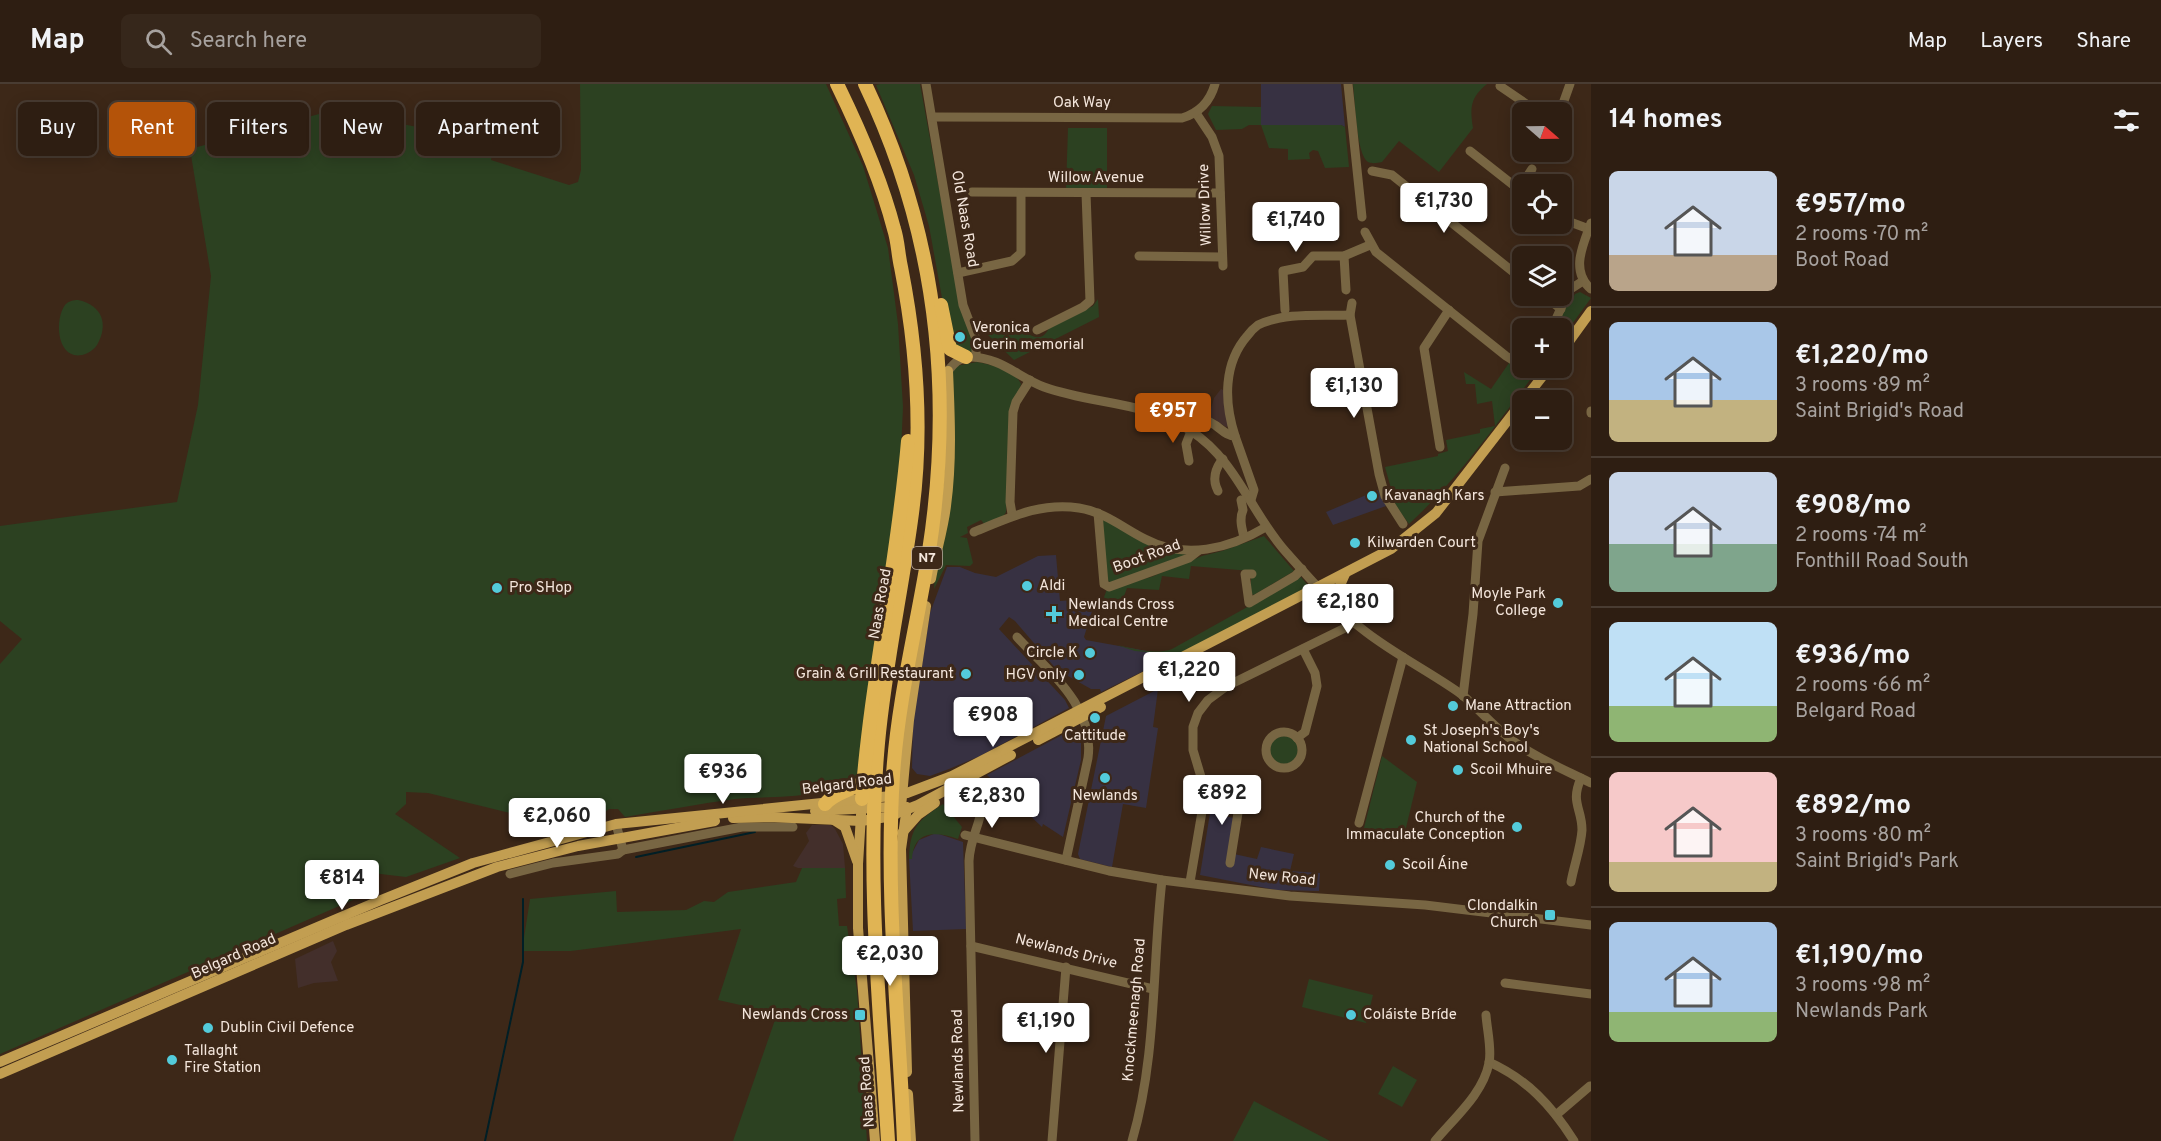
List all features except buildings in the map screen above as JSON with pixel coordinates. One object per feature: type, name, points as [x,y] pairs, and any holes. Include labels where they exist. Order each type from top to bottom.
[{"type":"highway","points":[[837,84],[857,124],[889,210],[914,346],[903,497],[875,675],[869,779],[862,804]]},
{"type":"highway","name":"N7","points":[[865,84],[892,143],[918,226],[937,339],[940,404],[935,501],[928,553],[905,671],[893,775],[900,820],[891,920],[904,1141]]},
{"type":"highway","points":[[918,226],[932,259],[950,349],[971,357]]},
{"type":"highway","points":[[932,571],[943,498],[946,448],[942,371],[937,339]]},
{"type":"highway","points":[[825,804],[832,795],[854,788],[869,779]]},
{"type":"highway","name":"Naas Road","points":[[869,779],[877,977],[888,1141]]},
{"type":"main road","points":[[1572,337],[1591,311]]},
{"type":"main road","points":[[904,793],[905,762],[915,677],[949,478],[948,371]]},
{"type":"main road","points":[[1532,390],[1541,378]]},
{"type":"main road","points":[[900,820],[959,783],[1082,714],[1182,663],[1197,651],[1391,549],[1436,513],[1465,480],[1512,416]]},
{"type":"main road","points":[[1339,607],[1338,590],[1345,574]]},
{"type":"main road","name":"Belgard Road","points":[[0,1074],[158,1001],[457,869],[616,824],[775,808],[862,804],[925,786],[974,766],[1082,714]]},
{"type":"main road","points":[[905,762],[907,777],[900,820],[905,1027],[911,1141]]},
{"type":"main road","points":[[907,777],[915,784],[925,786]]},
{"type":"main road","points":[[900,820],[918,815],[959,783]]},
{"type":"main road","points":[[775,808],[816,811],[862,804],[891,807],[900,820]]},
{"type":"main road","points":[[862,804],[858,864],[858,928],[875,1141]]},
{"type":"main road","name":"Belgard Road","points":[[0,1062],[497,867],[569,848],[622,845],[675,826],[735,818],[900,820]]},
{"type":"main road","points":[[830,819],[844,826],[858,864]]},
{"type":"main road","name":"Belgard Road","points":[[616,824],[631,830],[665,825],[675,826]]},
{"type":"main road","name":"Belgard Road","points":[[567,836],[611,834],[622,845]]},
{"type":"street","name":"Old Naas Road","points":[[926,84],[965,314],[976,339],[971,357]]},
{"type":"street","points":[[1196,113],[1208,100],[1215,84]]},
{"type":"street","points":[[1348,84],[1362,217]]},
{"type":"street","points":[[1564,102],[1570,84]]},
{"type":"street","points":[[1500,87],[1523,102]]},
{"type":"street","name":"Oak Way","points":[[932,117],[1182,118],[1196,113]]},
{"type":"street","name":"Willow Drive","points":[[1139,256],[1223,261],[1220,165],[1217,150],[1205,125],[1196,113]]},
{"type":"street","points":[[1470,151],[1512,183]]},
{"type":"street","points":[[1529,174],[1532,169]]},
{"type":"street","points":[[1372,171],[1392,175],[1512,271]]},
{"type":"street","name":"Willow Avenue","points":[[972,192],[1021,194],[1220,193]]},
{"type":"street","points":[[1037,330],[1083,307],[1090,300],[1086,193]]},
{"type":"street","points":[[958,273],[1012,261],[1018,257],[1021,246],[1021,194]]},
{"type":"street","points":[[1572,222],[1590,226],[1578,263],[1583,281],[1591,289]]},
{"type":"street","points":[[1365,232],[1370,245],[1512,360]]},
{"type":"street","points":[[1285,310],[1283,270],[1303,267],[1313,256],[1344,256],[1370,245]]},
{"type":"street","points":[[1344,256],[1346,290]]},
{"type":"street","points":[[1557,318],[1569,290],[1583,281]]},
{"type":"street","points":[[1352,303],[1350,315],[1378,474],[1385,496],[1403,524]]},
{"type":"street","points":[[1557,306],[1561,309]]},
{"type":"street","points":[[1440,447],[1424,348],[1449,310]]},
{"type":"street","points":[[1244,537],[1241,515],[1246,500],[1254,490],[1230,417],[1228,383],[1236,354],[1242,342],[1255,327],[1274,320],[1350,315]]},
{"type":"street","points":[[948,371],[952,366],[971,357],[1002,364],[1030,380],[1055,390],[1121,403],[1155,413],[1191,431],[1223,459],[1246,500],[1266,527],[1302,569],[1353,621],[1463,696],[1519,746],[1591,783]]},
{"type":"street","points":[[1012,514],[1010,502],[1013,412],[1016,402],[1030,380]]},
{"type":"street","points":[[1155,413],[1164,410],[1202,418],[1229,435],[1236,436]]},
{"type":"street","points":[[1189,461],[1186,444],[1191,431]]},
{"type":"street","points":[[1218,491],[1215,486],[1215,474],[1223,459]]},
{"type":"street","points":[[1463,696],[1478,541],[1504,468]]},
{"type":"street","points":[[1495,492],[1579,486],[1591,479]]},
{"type":"street","name":"Boot Road","points":[[974,532],[1012,514],[1047,507],[1080,508],[1098,513],[1164,547],[1183,551],[1198,551],[1244,537],[1266,527]]},
{"type":"street","name":"Boot Road","points":[[1098,513],[1104,584],[1109,587],[1189,558],[1198,551]]},
{"type":"street","points":[[1252,574],[1245,574],[1249,603],[1295,576],[1302,569]]},
{"type":"street","points":[[1190,882],[1204,800],[1204,787],[1193,750],[1193,727],[1198,713],[1208,700],[1227,686],[1346,627],[1353,621]]},
{"type":"street","points":[[1017,637],[1065,690],[1082,714],[1089,744],[1066,860]]},
{"type":"street","points":[[1298,738],[1305,732],[1317,686],[1315,673],[1303,649]]},
{"type":"street","points":[[1359,823],[1403,657]]},
{"type":"street","points":[[1571,882],[1582,831],[1575,802],[1581,778]]},
{"type":"street","points":[[1230,862],[1241,794]]},
{"type":"street","points":[[1204,800],[1239,807]]},
{"type":"street","name":"Newlands Road","points":[[975,1141],[969,836],[979,827],[982,808]]},
{"type":"street","points":[[616,824],[622,845]]},
{"type":"street","name":"Belgard Road","points":[[510,874],[553,863],[618,855],[622,845],[741,827],[793,827]]},
{"type":"street","name":"New Road","points":[[969,836],[1066,860],[1162,880],[1290,896],[1425,905],[1591,925]]},
{"type":"street","name":"Knockmeenagh Road","points":[[1132,1141],[1151,1039],[1162,880]]},
{"type":"street","name":"Newlands Drive","points":[[971,946],[1153,989]]},
{"type":"street","points":[[1052,1141],[1066,967]]},
{"type":"street","points":[[1505,983],[1591,994]]},
{"type":"street","points":[[1435,1141],[1477,1092],[1489,1062],[1486,1016]]},
{"type":"street","points":[[1489,1062],[1527,1083],[1556,1115],[1574,1141]]},
{"type":"street","points":[[1556,1115],[1590,1086]]},
{"type":"shaded area","points":[[1261,84],[1341,84],[1345,127],[1341,125],[1261,125]]},
{"type":"shaded area","points":[[1221,389],[1225,391],[1229,426],[1226,427],[1209,416],[1214,398]]},
{"type":"shaded area","name":"Kavanagh Kars","points":[[1378,490],[1386,506],[1333,525],[1326,512]]},
{"type":"shaded area","points":[[1056,555],[1060,601],[1088,599],[1093,608],[1084,637],[1086,640],[1158,653],[1162,662],[1101,692],[1100,689],[1091,689],[1068,676],[1064,678],[1009,617],[999,629],[1065,700],[1069,708],[980,756],[930,776],[917,774],[912,768],[913,721],[930,613],[947,567],[960,567],[996,577],[1038,556]]},
{"type":"shaded area","points":[[1158,689],[1153,727],[1158,728],[1146,808],[1123,804],[1112,867],[1080,859],[1078,854],[1106,716]]},
{"type":"shaded area","points":[[1075,728],[1081,735],[1081,760],[1063,837],[1043,824],[1042,827],[987,775]]},
{"type":"shaded area","points":[[1210,813],[1234,818],[1234,854],[1257,859],[1261,847],[1294,854],[1290,871],[1320,873],[1319,891],[1276,890],[1200,875]]},
{"type":"shaded area","points":[[812,825],[831,825],[835,829],[843,844],[845,868],[798,868],[793,866],[809,841],[806,833]]},
{"type":"shaded area","points":[[936,833],[963,842],[966,929],[913,931],[909,859],[919,840]]},
{"type":"shaded area","points":[[333,941],[337,951],[331,962],[338,981],[314,983],[298,988],[295,959]]},
{"type":"green space","points":[[580,84],[826,84],[863,166],[888,248],[898,324],[903,407],[900,474],[857,776],[847,784],[817,793],[735,799],[625,817],[618,809],[609,809],[604,813],[603,819],[563,826],[428,793],[406,792],[406,804],[395,814],[460,858],[406,877],[372,873],[353,900],[0,1054],[0,664],[22,639],[0,621],[0,526],[177,502],[198,405],[211,276],[191,156],[195,156],[195,148],[207,144],[207,156],[309,156],[309,117],[321,113],[321,156],[404,156],[404,124],[416,127],[416,156],[492,156],[491,160],[569,185],[578,182],[581,170]]},
{"type":"green space","points":[[920,84],[962,314],[969,328],[976,354],[958,348],[950,342],[929,226],[914,175],[876,85]]},
{"type":"green space","points":[[1353,84],[1487,84],[1472,103],[1473,128],[1439,172],[1399,141],[1382,162],[1368,162],[1361,149]]},
{"type":"green space","points":[[1212,106],[1261,107],[1261,125],[1249,125],[1242,129],[1216,130],[1208,114]]},
{"type":"green space","points":[[1261,125],[1341,125],[1345,127],[1349,167],[1325,168],[1318,151],[1313,150],[1309,153],[1310,159],[1288,160],[1288,149],[1269,148]]},
{"type":"green space","points":[[1068,128],[1107,128],[1107,189],[1066,189]]},
{"type":"green space","points":[[1580,292],[1591,298],[1572,324],[1572,318],[1560,318],[1566,306],[1572,306],[1575,294]]},
{"type":"green space","points":[[1098,299],[1099,317],[1014,360],[988,335],[1009,324],[1014,333],[1021,329],[1040,337],[1049,328],[1093,306]]},
{"type":"green space","points":[[78,300],[93,306],[101,316],[103,323],[101,337],[94,349],[82,355],[74,355],[63,345],[59,329],[65,305]]},
{"type":"green space","points":[[977,362],[1008,371],[1021,384],[1010,418],[1006,512],[1003,517],[985,525],[981,520],[967,527],[968,533],[960,537],[967,538],[973,563],[970,566],[946,565],[934,589],[949,375],[956,366]]},
{"type":"green space","points":[[1509,363],[1512,363],[1512,378],[1531,378],[1522,390],[1512,390],[1512,404],[1493,429],[1445,488],[1409,524],[1396,506],[1385,467],[1438,456],[1448,451],[1446,440],[1480,433],[1480,429],[1495,426],[1492,401],[1477,404],[1475,384],[1466,384],[1464,372],[1491,389]]},
{"type":"green space","points":[[1100,516],[1183,554],[1190,555],[1113,584],[1108,581]]},
{"type":"green space","points":[[1264,536],[1294,571],[1254,595],[1251,594],[1251,571],[1191,566],[1189,579],[1162,576],[1159,590],[1127,588],[1123,599],[1106,600],[1104,597],[1107,589],[1151,577],[1202,556]]},
{"type":"green space","points":[[1301,577],[1310,588],[1162,662],[1158,653],[1135,651],[1117,645],[1138,650],[1172,649]]},
{"type":"green space","points":[[1284,736],[1294,740],[1298,750],[1294,760],[1284,764],[1274,760],[1270,750],[1274,740]]},
{"type":"green space","points":[[1382,756],[1417,782],[1404,836],[1363,832]]},
{"type":"green space","points":[[943,804],[962,827],[958,839],[935,834],[928,835],[917,842],[912,859],[909,859],[913,832],[927,815]]},
{"type":"green space","points":[[802,868],[845,868],[846,898],[837,899],[839,926],[847,926],[857,990],[867,1141],[733,1141],[776,1017],[772,1012],[718,1000],[741,929],[571,951],[522,951],[530,899],[616,891],[617,912],[686,910],[704,901],[714,902],[728,892],[796,882]]},
{"type":"green space","points":[[1309,979],[1373,995],[1366,1023],[1302,1007]]},
{"type":"green space","points":[[1393,1066],[1417,1080],[1402,1107],[1378,1094]]},
{"type":"green space","points":[[1254,1101],[1330,1141],[1233,1141]]},
{"type":"waterway","points":[[636,857],[755,832]]},
{"type":"waterway","points":[[485,1141],[523,962],[523,899]]},
{"type":"place","name":"Veronica Guerin memorial","points":[[960,337]]},
{"type":"place","name":"Kavanagh Kars","points":[[1372,496]]},
{"type":"place","name":"Kilwarden Court","points":[[1355,543]]},
{"type":"place","name":"Aldi","points":[[1027,586]]},
{"type":"place","name":"Pro SHop","points":[[497,588]]},
{"type":"place","name":"Moyle Park College","points":[[1558,603]]},
{"type":"place","name":"Newlands Cross Medical Centre","points":[[1054,614]]},
{"type":"place","name":"Circle K","points":[[1090,653]]},
{"type":"place","name":"Grain & Grill Restaurant","points":[[966,674]]},
{"type":"place","name":"HGV only","points":[[1079,675]]},
{"type":"place","name":"Mane Attraction","points":[[1453,706]]},
{"type":"place","name":"Cattitude","points":[[1095,718]]},
{"type":"place","name":"St Joseph's Boy's National School","points":[[1411,740]]},
{"type":"place","name":"Scoil Mhuire","points":[[1458,770]]},
{"type":"place","name":"Newlands","points":[[1105,778]]},
{"type":"place","name":"Church of the Immaculate Conception","points":[[1517,827]]},
{"type":"place","name":"Scoil Áine","points":[[1390,865]]},
{"type":"place","name":"Clondalkin Church","points":[[1550,915]]},
{"type":"place","name":"Newlands Cross","points":[[860,1015]]},
{"type":"place","name":"Coláiste Bríde","points":[[1351,1015]]},
{"type":"place","name":"Dublin Civil Defence","points":[[208,1028]]},
{"type":"place","name":"Tallaght Fire Station","points":[[172,1060]]}]
